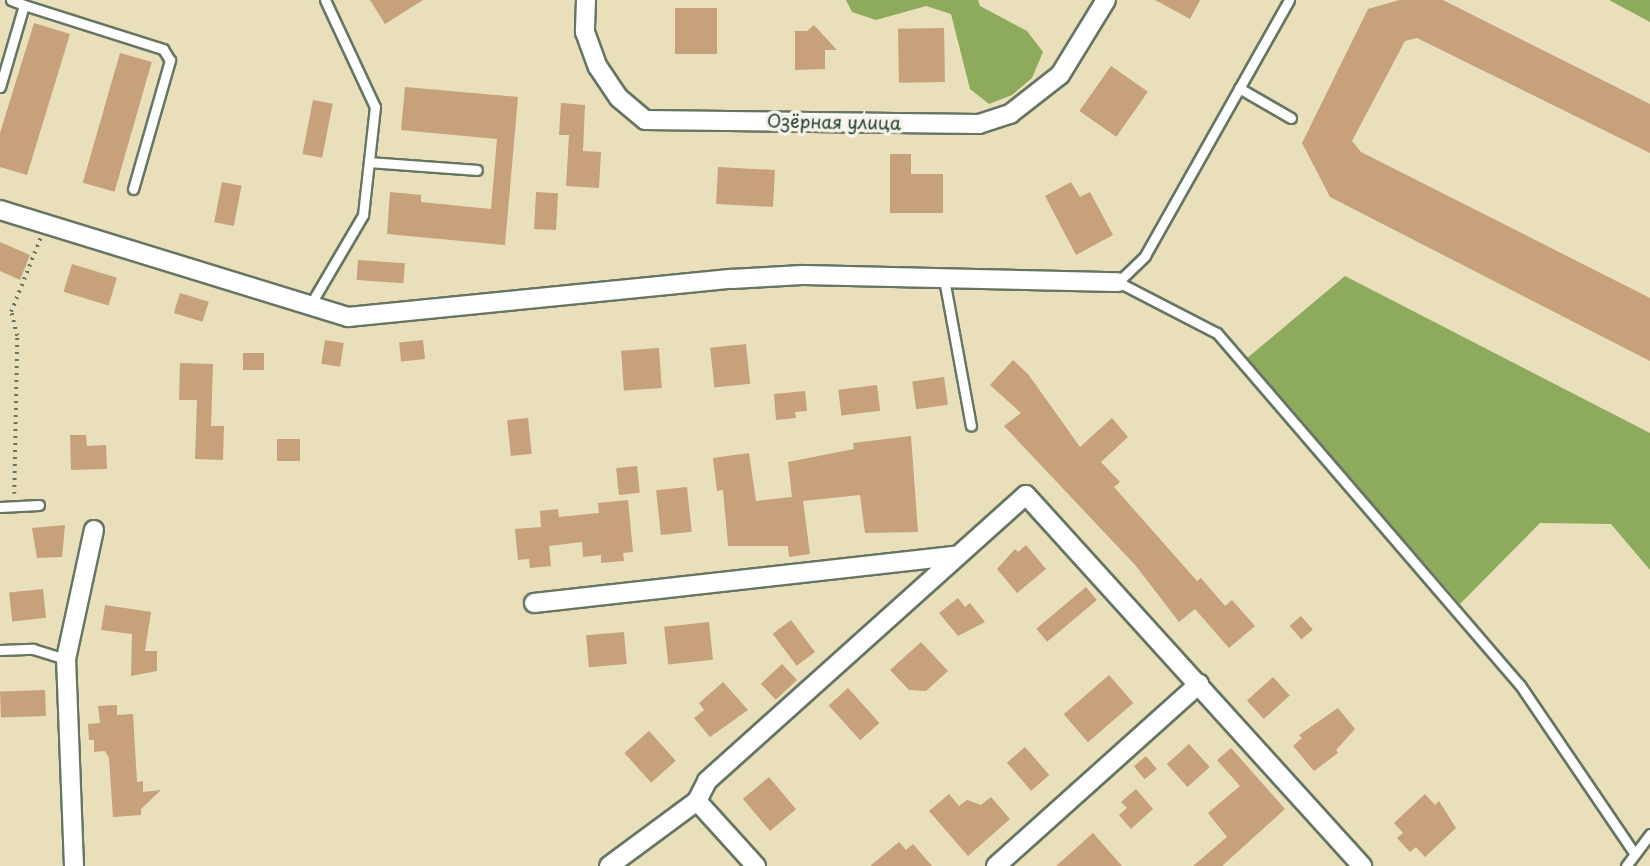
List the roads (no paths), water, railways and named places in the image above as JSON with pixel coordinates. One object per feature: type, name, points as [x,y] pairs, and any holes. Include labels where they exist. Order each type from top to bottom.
[{"type":"street","name":"Озёрная улица","points":[[586,0],[585,32],[598,67],[619,98],[645,120],[979,124],[1010,114],[1060,75],[1106,0]]},
{"type":"street","points":[[0,210],[348,317],[732,279],[1118,282]]},
{"type":"street","points":[[609,866],[697,801],[707,782],[955,556],[1026,495],[1363,866]]},
{"type":"street","points":[[74,866],[66,659],[94,530]]},
{"type":"street","points":[[534,603],[955,556]]},
{"type":"street","points":[[996,866],[1199,684]]},
{"type":"street","points":[[697,801],[756,866]]},
{"type":"lane","points":[[11,0],[163,49],[170,60],[133,189]]},
{"type":"lane","points":[[309,307],[363,215],[374,107],[325,0]]},
{"type":"lane","points":[[1289,0],[1145,256],[1118,282],[1217,333],[1520,685],[1635,854]]},
{"type":"lane","points":[[0,87],[24,5]]},
{"type":"lane","points":[[1239,88],[1290,118]]},
{"type":"lane","points":[[369,162],[477,170]]},
{"type":"lane","points":[[944,279],[971,426]]},
{"type":"lane","points":[[0,507],[38,505]]},
{"type":"lane","points":[[0,650],[33,649],[66,659]]},
{"type":"lane","points":[[1626,866],[1650,834]]}]
